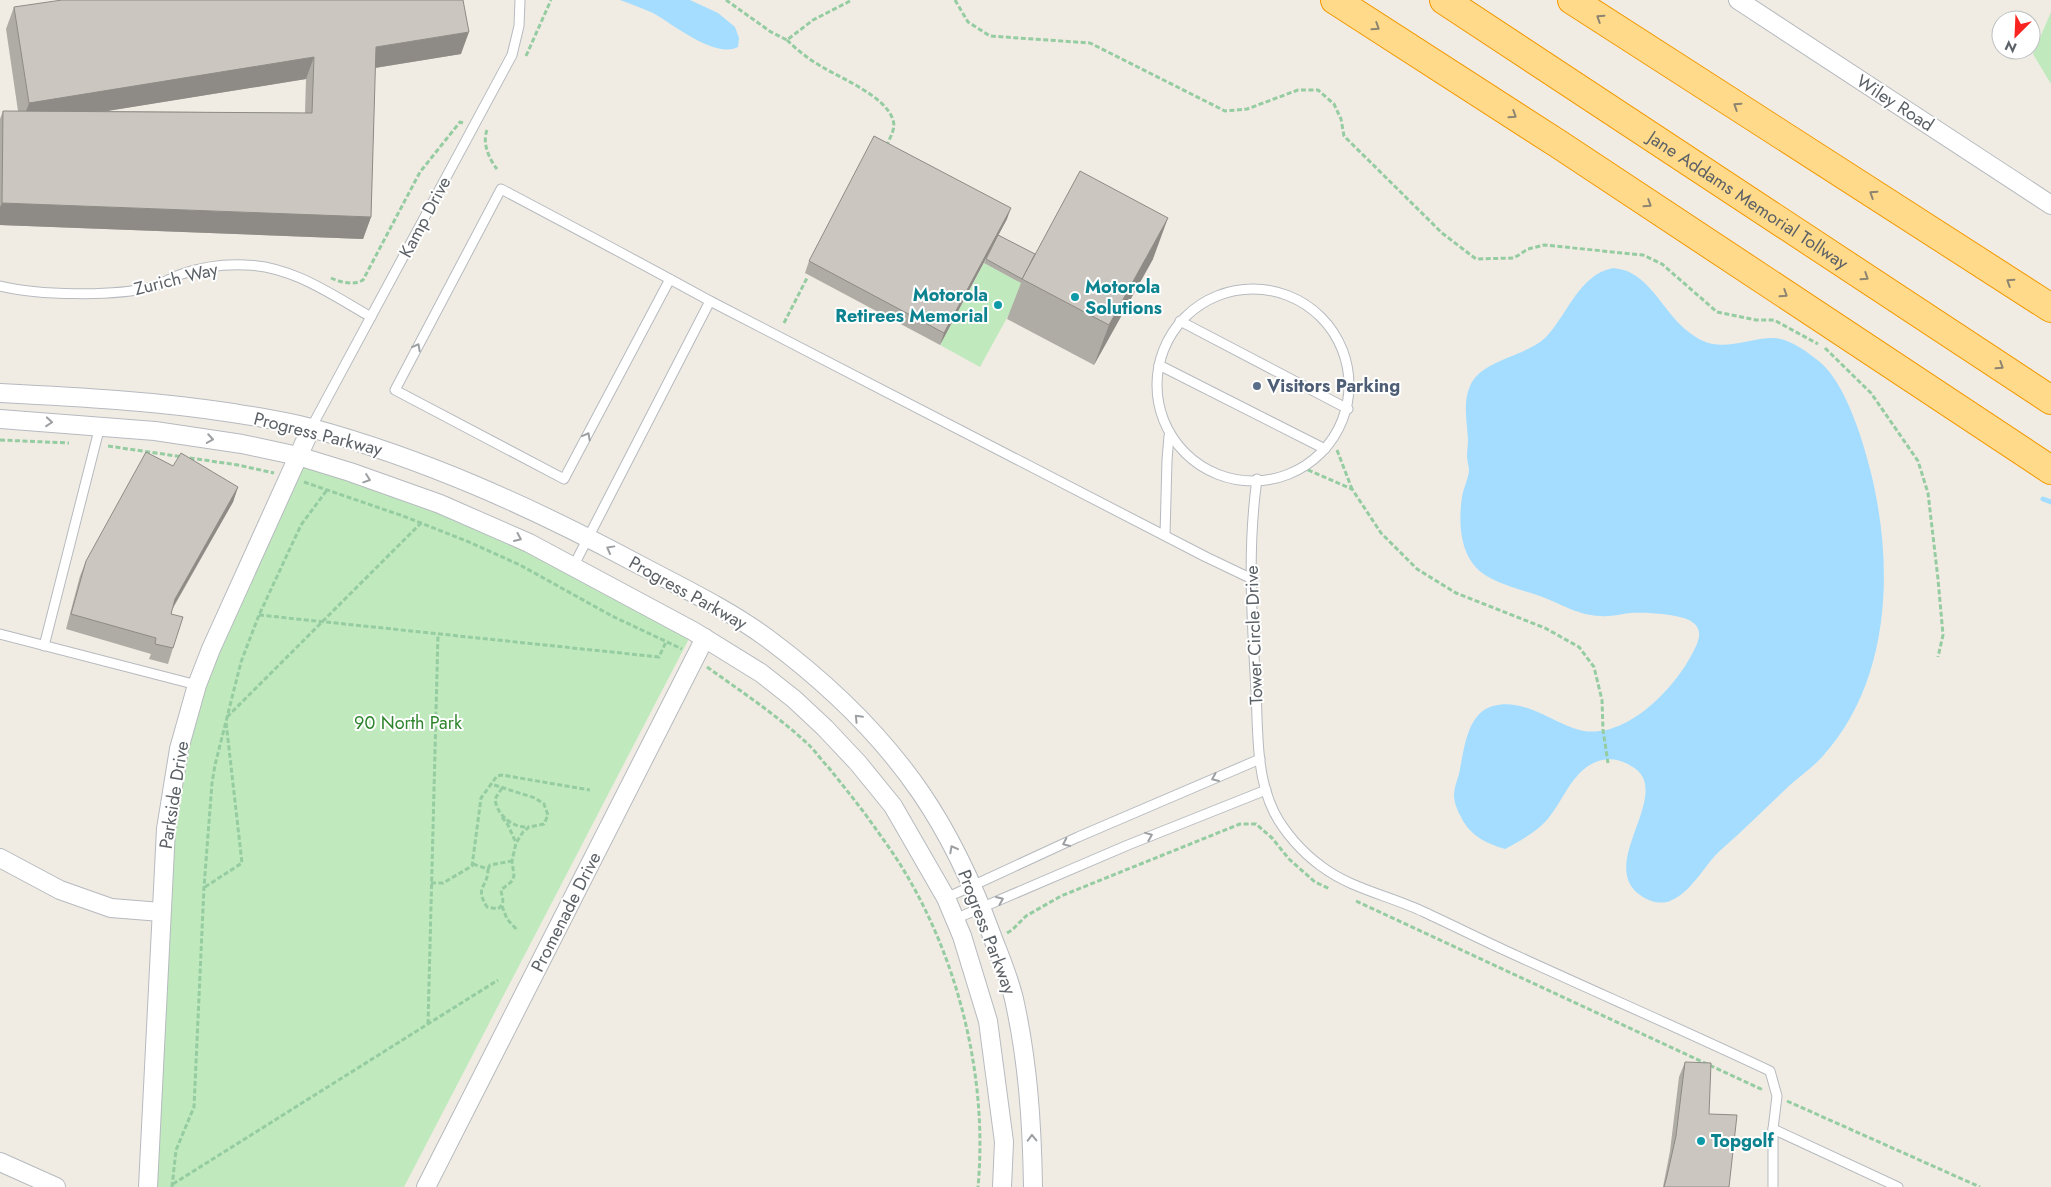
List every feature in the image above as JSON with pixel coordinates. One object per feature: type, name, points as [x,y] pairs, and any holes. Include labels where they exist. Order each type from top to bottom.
[{"type":"highway","points":[[1335,0],[2051,470]]},
{"type":"highway","points":[[1423,0],[1712,177]]},
{"type":"highway","name":"Jane Addams Memorial Tollway","points":[[1444,0],[2051,400]]},
{"type":"highway","points":[[1572,0],[2051,308]]},
{"type":"street","name":"Wiley Road","points":[[1738,0],[2051,205]]},
{"type":"street","name":"Progress Parkway","points":[[0,393],[180,405],[268,418],[311,428],[390,452],[452,474],[514,501],[588,538],[729,614],[764,636],[828,688],[894,756],[922,795],[972,886],[1014,996],[1032,1119],[1033,1187]]},
{"type":"street","name":"Progress Parkway","points":[[0,419],[154,430],[232,442],[298,456],[440,504],[528,543],[705,638],[761,673],[794,699],[858,763],[893,806],[946,898],[962,936],[988,1021],[1004,1142],[1002,1187]]},
{"type":"street","name":"Parkside Drive","points":[[148,1187],[166,829],[179,749],[197,685],[210,649],[311,428]]},
{"type":"street","name":"Promenade Drive","points":[[426,1187],[705,638]]},
{"type":"street","points":[[0,858],[60,890],[111,908],[161,912]]},
{"type":"street","points":[[0,1162],[56,1187]]},
{"type":"lane","name":"Kamp Drive","points":[[311,428],[512,55],[519,26],[520,0]]},
{"type":"lane","points":[[670,279],[564,480],[395,390],[501,189],[670,279],[710,301],[1250,578]]},
{"type":"lane","name":"Zurich Way","points":[[0,286],[39,292],[119,292],[151,287],[183,273],[218,267],[247,265],[280,271],[300,278],[371,317]]},
{"type":"lane","points":[[1236,290],[1268,290],[1298,300],[1324,319],[1342,346],[1350,377],[1348,409],[1321,456],[1281,479],[1224,479],[1195,464],[1169,436],[1159,411],[1156,379],[1159,365],[1163,348],[1180,321],[1205,301],[1236,290]]},
{"type":"lane","points":[[573,567],[710,301]]},
{"type":"lane","points":[[1180,321],[1348,409]]},
{"type":"lane","points":[[1159,365],[1325,449]]},
{"type":"lane","points":[[44,646],[100,426]]},
{"type":"lane","points":[[1165,535],[1169,436]]},
{"type":"lane","name":"Tower Circle Drive","points":[[1257,479],[1252,518],[1250,578],[1260,759],[1266,790],[1274,812],[1294,841],[1321,867],[1350,882],[1422,910],[1500,948],[1686,1031],[1770,1071],[1777,1096],[1773,1129],[1773,1187]]},
{"type":"lane","points":[[0,634],[197,685]]},
{"type":"lane","points":[[946,898],[1260,759]]},
{"type":"lane","points":[[955,919],[1128,845],[1266,790]]},
{"type":"lane","points":[[1773,1129],[1898,1187]]},
{"type":"path","points":[[524,59],[551,0]]},
{"type":"path","points":[[726,0],[771,32],[787,40],[796,50],[824,68],[864,89],[885,108],[893,119],[894,130],[884,152]]},
{"type":"path","points":[[787,40],[813,20],[852,0]]},
{"type":"path","points":[[955,0],[968,22],[990,36],[1090,43],[1225,110],[1247,109],[1298,90],[1318,90],[1334,104],[1341,119],[1344,136],[1442,233],[1476,259],[1514,258],[1528,249],[1544,245],[1643,255],[1662,264],[1717,312],[1756,320],[1774,320],[1824,348],[1871,393],[1918,461],[1928,493],[1938,579],[1942,635],[1938,656]]},
{"type":"path","points":[[324,274],[346,283],[359,283],[363,280],[426,162],[460,122],[486,134]]},
{"type":"path","points":[[490,124],[486,134],[488,153],[497,169]]},
{"type":"path","points":[[784,323],[807,278]]},
{"type":"path","points":[[1332,436],[1352,489],[1381,533],[1417,569],[1456,593],[1545,628],[1579,648],[1594,667],[1602,700],[1603,730],[1608,763]]},
{"type":"path","points":[[0,440],[96,444],[238,465],[288,476],[421,523],[520,565],[604,612],[682,649],[764,707],[810,746],[857,802],[906,874],[933,927],[954,981],[967,1024],[976,1094],[980,1147],[978,1187]]},
{"type":"path","points":[[1301,467],[1352,489]]},
{"type":"path","points":[[172,1186],[176,1150],[194,1107],[204,887],[212,783],[226,719],[241,662],[259,615],[301,525],[327,490]]},
{"type":"path","points":[[226,719],[421,523]]},
{"type":"path","points":[[259,615],[659,657],[666,642]]},
{"type":"path","points":[[428,1024],[438,634]]},
{"type":"path","points":[[204,887],[242,863],[226,719]]},
{"type":"path","points":[[473,864],[481,798],[497,776],[502,775],[590,790]]},
{"type":"path","points":[[491,784],[535,798],[544,804],[548,815],[544,824],[529,827],[523,827],[501,817]]},
{"type":"path","points":[[502,788],[495,799],[496,807],[508,825],[516,843]]},
{"type":"path","points":[[1012,930],[1026,916],[1061,896],[1240,824],[1256,824],[1314,882],[1332,890]]},
{"type":"path","points":[[517,930],[507,919],[502,906],[504,900],[502,890],[511,882],[514,876],[512,861],[516,843],[523,832],[529,827]]},
{"type":"path","points":[[502,906],[498,909],[487,907],[481,897],[481,888],[488,879],[490,865],[512,861]]},
{"type":"path","points":[[431,883],[443,883],[473,864]]},
{"type":"path","points":[[473,864],[488,869]]},
{"type":"path","points":[[1350,898],[1754,1086]]},
{"type":"path","points":[[172,1186],[498,980]]},
{"type":"path","points":[[1790,1102],[1980,1187]]},
{"type":"green space","points":[[2051,12],[2051,84],[2037,60],[2041,60],[2041,35]]},
{"type":"green space","points":[[984,263],[1025,285],[980,367],[940,345]]},
{"type":"green space","name":"90 North Park","points":[[298,456],[440,504],[693,631],[404,1187],[148,1187],[179,749]]},
{"type":"water","points":[[620,0],[690,0],[718,13],[735,27],[739,38],[738,47],[729,49],[718,48],[706,44],[694,39],[653,13]]},
{"type":"water","points":[[1613,268],[1629,272],[1641,279],[1680,324],[1701,340],[1718,345],[1727,345],[1773,338],[1785,340],[1798,346],[1821,363],[1830,373],[1846,399],[1858,429],[1871,473],[1883,546],[1884,584],[1881,622],[1874,659],[1862,694],[1845,727],[1822,757],[1717,854],[1687,890],[1680,896],[1665,902],[1646,899],[1630,884],[1626,867],[1629,849],[1646,793],[1643,778],[1628,764],[1609,759],[1592,764],[1583,770],[1569,786],[1545,822],[1526,837],[1505,849],[1484,841],[1468,828],[1459,813],[1454,797],[1468,734],[1477,716],[1484,710],[1503,704],[1514,705],[1524,707],[1573,728],[1590,732],[1608,730],[1642,713],[1657,700],[1682,670],[1698,641],[1699,632],[1697,628],[1689,620],[1683,618],[1645,613],[1608,616],[1591,615],[1497,581],[1485,575],[1470,560],[1463,540],[1460,518],[1463,494],[1469,471],[1466,403],[1472,382],[1478,374],[1487,368],[1528,349],[1545,338],[1582,287],[1601,272]]},
{"type":"building","points":[[62,0],[463,0],[469,32],[376,47],[371,217],[2,203],[3,111],[312,113],[314,57],[29,103],[14,7]]},
{"type":"building","points":[[874,136],[1011,208],[944,333],[809,261]]},
{"type":"building","name":"Motorola Solutions","points":[[1080,171],[1168,218],[1109,325],[1022,279]]},
{"type":"building","points":[[998,235],[1035,254],[1022,279],[986,259]]},
{"type":"building","points":[[146,452],[173,466],[181,453],[238,487],[175,599],[171,614],[183,617],[173,648],[155,644],[156,638],[71,614],[86,561]]},
{"type":"building","name":"Topgolf","points":[[1685,1062],[1711,1063],[1709,1114],[1737,1115],[1729,1187],[1664,1187],[1676,1136]]},
{"type":"waterway","points":[[2043,499],[2051,502]]},
{"type":"place","name":"Motorola Solutions","points":[[1075,297]]},
{"type":"place","name":"Motorola Retirees Memorial","points":[[998,305]]},
{"type":"place","name":"Visitors Parking","points":[[1257,386]]},
{"type":"place","name":"Topgolf","points":[[1701,1141]]}]
